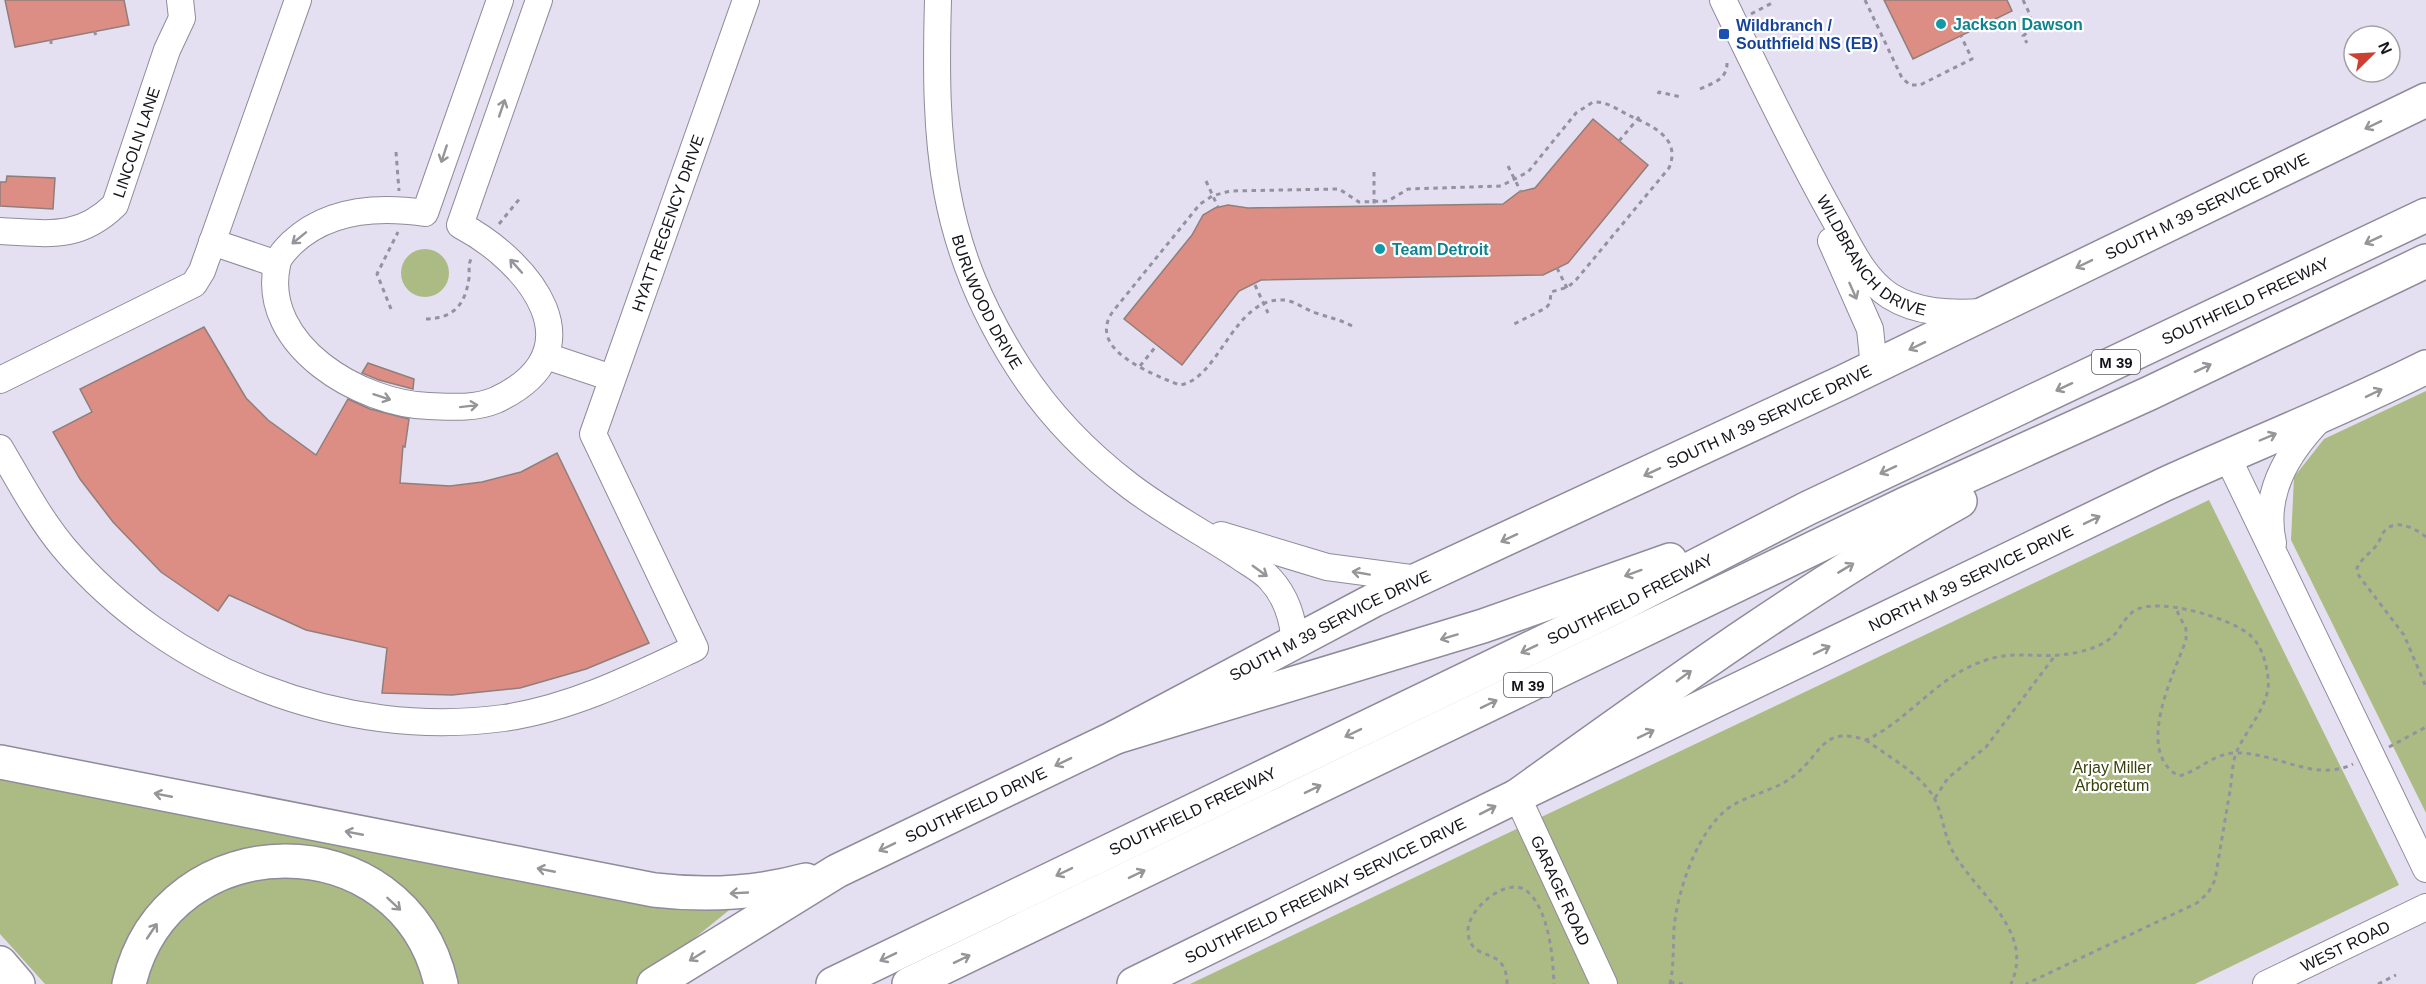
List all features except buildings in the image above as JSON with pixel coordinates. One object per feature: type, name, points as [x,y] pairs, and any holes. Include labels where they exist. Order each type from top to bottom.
[{"type":"main road","name":"SOUTH M 39 SERVICE DRIVE","points":[[1116,736],[1294,641],[1419,579],[1874,367],[2426,100]]},
{"type":"main road","name":"SOUTHFIELD FREEWAY","points":[[832,984],[1609,611],[1806,509],[2426,215]]},
{"type":"main road","name":"SOUTHFIELD FREEWAY","points":[[909,984],[1903,505],[2150,393],[2426,261]]},
{"type":"main road","name":"NORTH M 39 SERVICE DRIVE","points":[[1517,796],[2227,456],[2272,435],[2322,417],[2426,367]]},
{"type":"main road","points":[[1517,796],[1728,644],[1833,576],[1910,529],[2150,393]]},
{"type":"main road","points":[[1116,736],[1537,609],[1806,509]]},
{"type":"main road","name":"SOUTHFIELD DRIVE","points":[[837,871],[1116,736]]},
{"type":"main road","points":[[0,762],[654,890],[708,894],[753,892],[837,871]]},
{"type":"main road","name":"SOUTHFIELD FREEWAY SERVICE DRIVE","points":[[1134,984],[1173,972],[1517,796]]},
{"type":"main road","points":[[129,984],[141,947],[173,903],[192,888],[218,873],[246,864],[276,859],[305,861],[329,866],[357,877],[382,892],[418,932],[430,953],[441,984]]},
{"type":"main road","points":[[654,984],[837,871]]},
{"type":"main road","points":[[0,963],[18,984]]},
{"type":"street","points":[[170,0],[176,30]]},
{"type":"street","name":"LINCOLN LANE","points":[[0,231],[70,233],[95,223],[115,205],[182,18],[180,0]]},
{"type":"street","points":[[0,380],[181,293],[194,284],[212,242],[298,0]]},
{"type":"street","points":[[424,213],[500,0]]},
{"type":"street","points":[[460,225],[539,0]]},
{"type":"street","name":"HYATT REGENCY DRIVE","points":[[0,448],[64,547],[131,612],[207,663],[288,698],[354,714],[415,722],[462,722],[505,717],[575,701],[628,680],[696,648],[592,434],[746,0]]},
{"type":"street","name":"BURLWOOD DRIVE","points":[[938,0],[936,111],[940,160],[955,230],[980,298],[1020,370],[1070,432],[1131,487],[1269,577],[1276,586],[1292,620],[1294,641]]},
{"type":"street","name":"WILDBRANCH DRIVE","points":[[1723,0],[1790,141],[1870,329],[1874,367]]},
{"type":"street","points":[[481,52],[516,64]]},
{"type":"street","name":"WILDBRANCH DRIVE","points":[[1790,141],[1864,272],[1881,290],[1912,306],[1951,314],[1988,311]]},
{"type":"street","points":[[371,210],[424,213],[460,225],[493,245],[510,259],[538,296],[547,318],[549,336],[546,356],[533,374],[514,390],[494,401],[472,406],[411,406],[354,388],[321,365],[292,334],[283,316],[276,292],[277,264],[286,249],[301,234],[324,221],[371,210]]},
{"type":"street","points":[[212,242],[277,264]]},
{"type":"street","points":[[546,356],[612,378]]},
{"type":"street","points":[[2284,578],[2269,526],[2272,496],[2282,466],[2299,440],[2322,417]]},
{"type":"street","points":[[2227,456],[2284,578],[2383,750],[2426,869]]},
{"type":"street","name":"BURLWOOD DRIVE","points":[[1195,527],[1327,567],[1419,579]]},
{"type":"street","name":"GARAGE ROAD","points":[[1517,796],[1604,984]]},
{"type":"street","name":"WEST ROAD","points":[[2266,984],[2426,907]]},
{"type":"path","points":[[1865,0],[1902,78],[1910,85],[1920,85],[1972,60],[1961,36]]},
{"type":"path","points":[[2023,0],[2031,20],[2028,33],[2023,36],[2027,43]]},
{"type":"path","points":[[1750,15],[1772,3]]},
{"type":"path","points":[[1700,89],[1721,80],[1727,70],[1727,58]]},
{"type":"path","points":[[1658,94],[1659,92],[1681,97]]},
{"type":"path","points":[[1352,326],[1338,318],[1315,313],[1286,300],[1264,303],[1245,318],[1194,381],[1179,385],[1120,356],[1110,344],[1106,330],[1109,316],[1195,209],[1212,196],[1230,191],[1339,189],[1359,202],[1374,204],[1389,201],[1408,189],[1494,187],[1515,181],[1528,172],[1585,104],[1602,102],[1639,118],[1659,130],[1667,138],[1672,149],[1671,162],[1584,272],[1566,288],[1551,292],[1550,303],[1546,308],[1514,324]]},
{"type":"path","points":[[1619,141],[1639,118]]},
{"type":"path","points":[[396,152],[399,199]]},
{"type":"path","points":[[1509,166],[1521,192]]},
{"type":"path","points":[[1374,172],[1374,204]]},
{"type":"path","points":[[1206,181],[1218,207]]},
{"type":"path","points":[[494,230],[521,197]]},
{"type":"path","points":[[391,309],[377,274],[385,255],[397,238],[398,230]]},
{"type":"path","points":[[426,319],[444,318],[462,303],[469,278],[468,262],[479,248]]},
{"type":"path","points":[[1557,268],[1566,288]]},
{"type":"path","points":[[1255,285],[1268,313]]},
{"type":"path","points":[[1140,366],[1157,345]]},
{"type":"path","points":[[2426,536],[2413,527],[2401,524],[2390,528],[2384,531],[2379,543],[2361,559],[2357,568],[2359,576],[2404,635],[2426,687]]},
{"type":"path","points":[[1866,740],[1896,724],[1947,679],[1992,657],[2012,653],[2054,657],[2099,645],[2113,635],[2128,615],[2136,609],[2151,605],[2234,624],[2249,634],[2263,652],[2269,679],[2267,693],[2236,753],[2215,880],[2208,893],[2197,903],[2026,984]]},
{"type":"path","points":[[2175,609],[2183,619],[2186,640],[2161,712],[2157,737],[2159,755],[2170,771],[2179,776],[2190,773],[2218,756],[2236,753],[2270,756],[2324,772],[2338,771],[2426,727]]},
{"type":"path","points":[[1935,798],[1948,778],[1986,747],[2054,657]]},
{"type":"path","points":[[1683,984],[1670,983],[1674,960],[1674,929],[1680,897],[1698,847],[1718,817],[1744,799],[1782,784],[1797,773],[1820,746],[1832,738],[1849,734],[1866,740],[1917,778],[1935,798],[1952,849],[2012,932],[2018,959],[2011,984]]},
{"type":"path","points":[[1507,984],[1507,969],[1500,960],[1479,952],[1471,945],[1468,930],[1471,917],[1492,896],[1508,888],[1520,887],[1528,892],[1542,915],[1551,944],[1554,984]]},
{"type":"path","points":[[2378,984],[2396,975]]},
{"type":"green space","points":[[420,249],[430,249],[445,259],[449,273],[448,282],[439,293],[430,297],[420,297],[405,287],[401,278],[401,268],[411,253]]},
{"type":"green space","points":[[2426,391],[2426,813],[2291,540],[2294,477],[2324,439]]},
{"type":"green space","name":"Arjay Miller Arboretum","points":[[2209,500],[2399,885],[2195,984],[1190,984]]},
{"type":"green space","points":[[0,769],[733,907],[638,984],[452,984],[414,909],[245,855],[120,984],[45,984],[0,934]]},
{"type":"green space","points":[[307,874],[374,900],[398,924],[428,984],[144,984],[170,929],[184,913],[199,902],[215,893],[249,882]]},
{"type":"place","name":"Jackson Dawson","points":[[1941,24]]},
{"type":"place","name":"Wildbranch / Southfield NS (EB)","points":[[1724,34]]},
{"type":"place","name":"Team Detroit","points":[[1380,249]]}]
